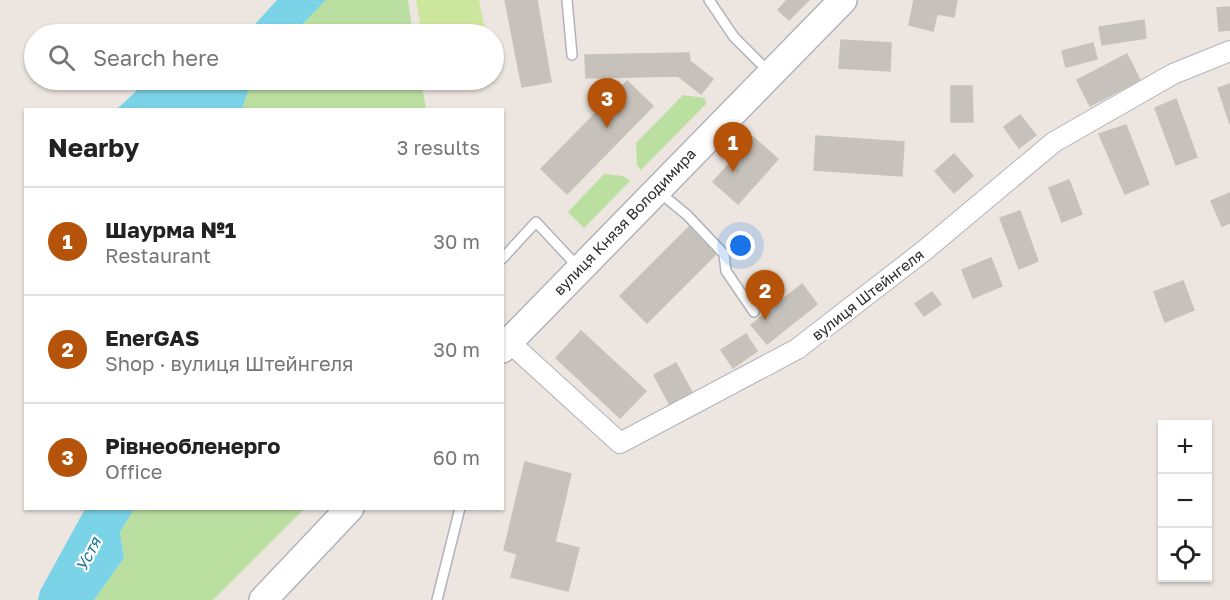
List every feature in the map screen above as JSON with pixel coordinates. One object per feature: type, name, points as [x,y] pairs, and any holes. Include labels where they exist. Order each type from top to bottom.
[{"type":"main road","name":"вулиця Князя Володимира","points":[[506,345],[843,0]]},
{"type":"main road","points":[[262,600],[348,510]]},
{"type":"street","name":"вулиця Штейнгеля","points":[[506,345],[620,443],[797,349],[916,257],[1054,142],[1173,74],[1230,51]]},
{"type":"lane","points":[[567,0],[572,55]]},
{"type":"lane","points":[[709,0],[734,37],[771,74]]},
{"type":"lane","points":[[657,190],[687,214],[724,254],[726,271],[754,312]]},
{"type":"lane","points":[[504,257],[536,222],[580,269]]},
{"type":"lane","points":[[437,600],[460,510]]},
{"type":"green space","points":[[326,0],[408,0],[412,24],[303,24]]},
{"type":"green space","points":[[416,0],[479,0],[484,24],[420,24]]},
{"type":"green space","points":[[249,90],[423,90],[426,108],[243,108]]},
{"type":"green space","points":[[683,95],[705,98],[706,104],[641,170],[637,165],[636,143]]},
{"type":"green space","points":[[604,174],[623,176],[630,181],[584,228],[568,212]]},
{"type":"green space","points":[[133,510],[303,510],[213,600],[94,600],[124,558],[120,532]]},
{"type":"water","points":[[277,0],[326,0],[303,24],[255,24]]},
{"type":"water","points":[[137,90],[249,90],[242,108],[118,108]]},
{"type":"water","name":"Устя","points":[[84,510],[133,510],[120,532],[124,558],[94,600],[38,600],[40,591]]},
{"type":"building","points":[[505,0],[537,0],[551,82],[522,87]]},
{"type":"building","points":[[787,0],[809,0],[789,20],[778,10]]},
{"type":"building","points":[[914,0],[957,0],[954,17],[937,14],[933,31],[909,25]]},
{"type":"building","points":[[1230,7],[1230,30],[1219,31],[1217,8]]},
{"type":"building","points":[[1144,20],[1146,38],[1102,45],[1099,27]]},
{"type":"building","points":[[841,40],[891,43],[890,71],[839,68]]},
{"type":"building","points":[[1093,43],[1097,59],[1066,67],[1062,51]]},
{"type":"building","points":[[689,53],[690,61],[713,79],[701,94],[678,76],[586,78],[585,55]]},
{"type":"building","points":[[1127,54],[1140,80],[1090,106],[1077,80]]},
{"type":"building","points":[[627,81],[653,106],[567,194],[541,169]]},
{"type":"building","points":[[1230,84],[1230,124],[1218,88]]},
{"type":"building","points":[[951,86],[972,86],[973,122],[951,122]]},
{"type":"building","points":[[1176,99],[1197,157],[1176,165],[1155,108]]},
{"type":"building","points":[[1020,115],[1036,135],[1019,148],[1004,127]]},
{"type":"building","points":[[1126,125],[1149,184],[1125,194],[1099,134]]},
{"type":"building","points":[[816,136],[904,142],[902,176],[814,170]]},
{"type":"building","points":[[753,137],[778,159],[738,204],[713,182]]},
{"type":"building","points":[[954,154],[973,176],[954,193],[935,171]]},
{"type":"building","points":[[1069,180],[1082,214],[1062,222],[1049,188]]},
{"type":"building","points":[[1230,193],[1230,223],[1222,226],[1211,201]]},
{"type":"building","points":[[1020,211],[1038,261],[1019,269],[1000,218]]},
{"type":"building","points":[[689,227],[716,254],[647,323],[620,296]]},
{"type":"building","points":[[991,258],[1002,286],[973,298],[962,270]]},
{"type":"building","points":[[1183,281],[1194,310],[1165,322],[1154,292]]},
{"type":"building","points":[[802,284],[817,304],[767,344],[751,325]]},
{"type":"building","points":[[932,292],[941,304],[924,316],[915,304]]},
{"type":"building","points":[[581,331],[646,391],[620,418],[556,358]]},
{"type":"building","points":[[746,334],[757,351],[733,368],[721,350]]},
{"type":"building","points":[[676,363],[693,394],[671,407],[654,375]]},
{"type":"building","points":[[525,462],[571,474],[555,542],[579,548],[568,591],[511,577],[517,554],[504,550]]},
{"type":"place","name":"Рівнеобленерго","points":[[607,128]]},
{"type":"place","name":"Шаурма №1","points":[[733,172]]},
{"type":"place","name":"EnerGAS","points":[[765,320]]}]
